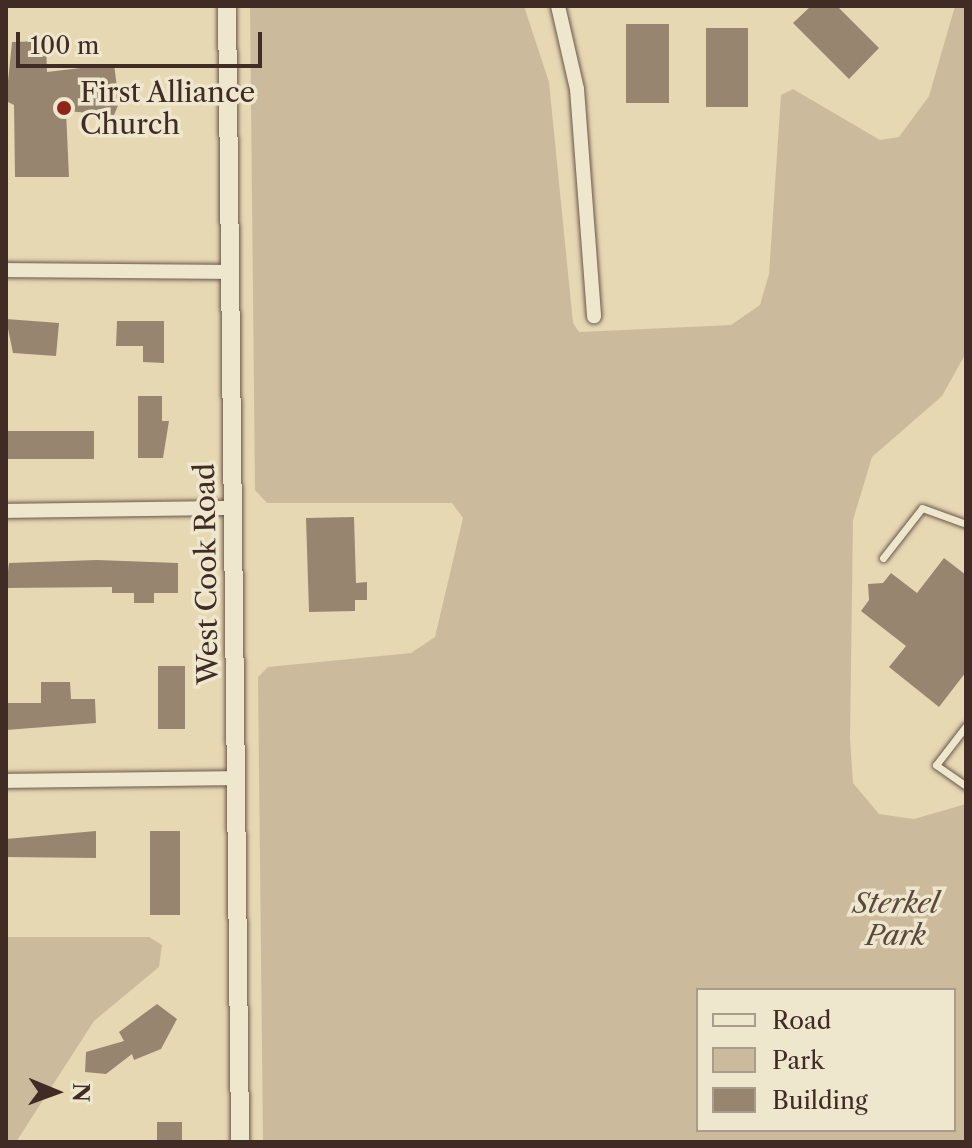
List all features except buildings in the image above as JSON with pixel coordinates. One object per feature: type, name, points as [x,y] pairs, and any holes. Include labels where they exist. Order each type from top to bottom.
[{"type":"main road","name":"West Cook Road","points":[[227,6],[240,1142]]},
{"type":"street","points":[[558,6],[576,78],[594,316]]},
{"type":"street","points":[[6,270],[231,272]]},
{"type":"street","points":[[6,511],[233,508]]},
{"type":"street","points":[[6,781],[237,778]]},
{"type":"lane","points":[[883,558],[922,508],[966,524]]},
{"type":"lane","points":[[966,726],[936,765],[966,786]]},
{"type":"green space","name":"Sterkel Park","points":[[250,6],[524,6],[549,82],[573,323],[579,332],[731,325],[760,305],[769,274],[781,95],[793,89],[880,140],[899,137],[929,96],[955,6],[966,6],[966,353],[942,396],[872,457],[853,520],[850,738],[853,783],[879,814],[914,819],[966,804],[966,1142],[263,1142],[258,677],[268,667],[411,653],[435,637],[463,518],[452,503],[267,503],[255,490]]},
{"type":"green space","points":[[6,937],[149,937],[162,945],[159,967],[94,1021],[16,1142],[6,1142]]},
{"type":"place","name":"First Alliance Church","points":[[64,108]]}]
